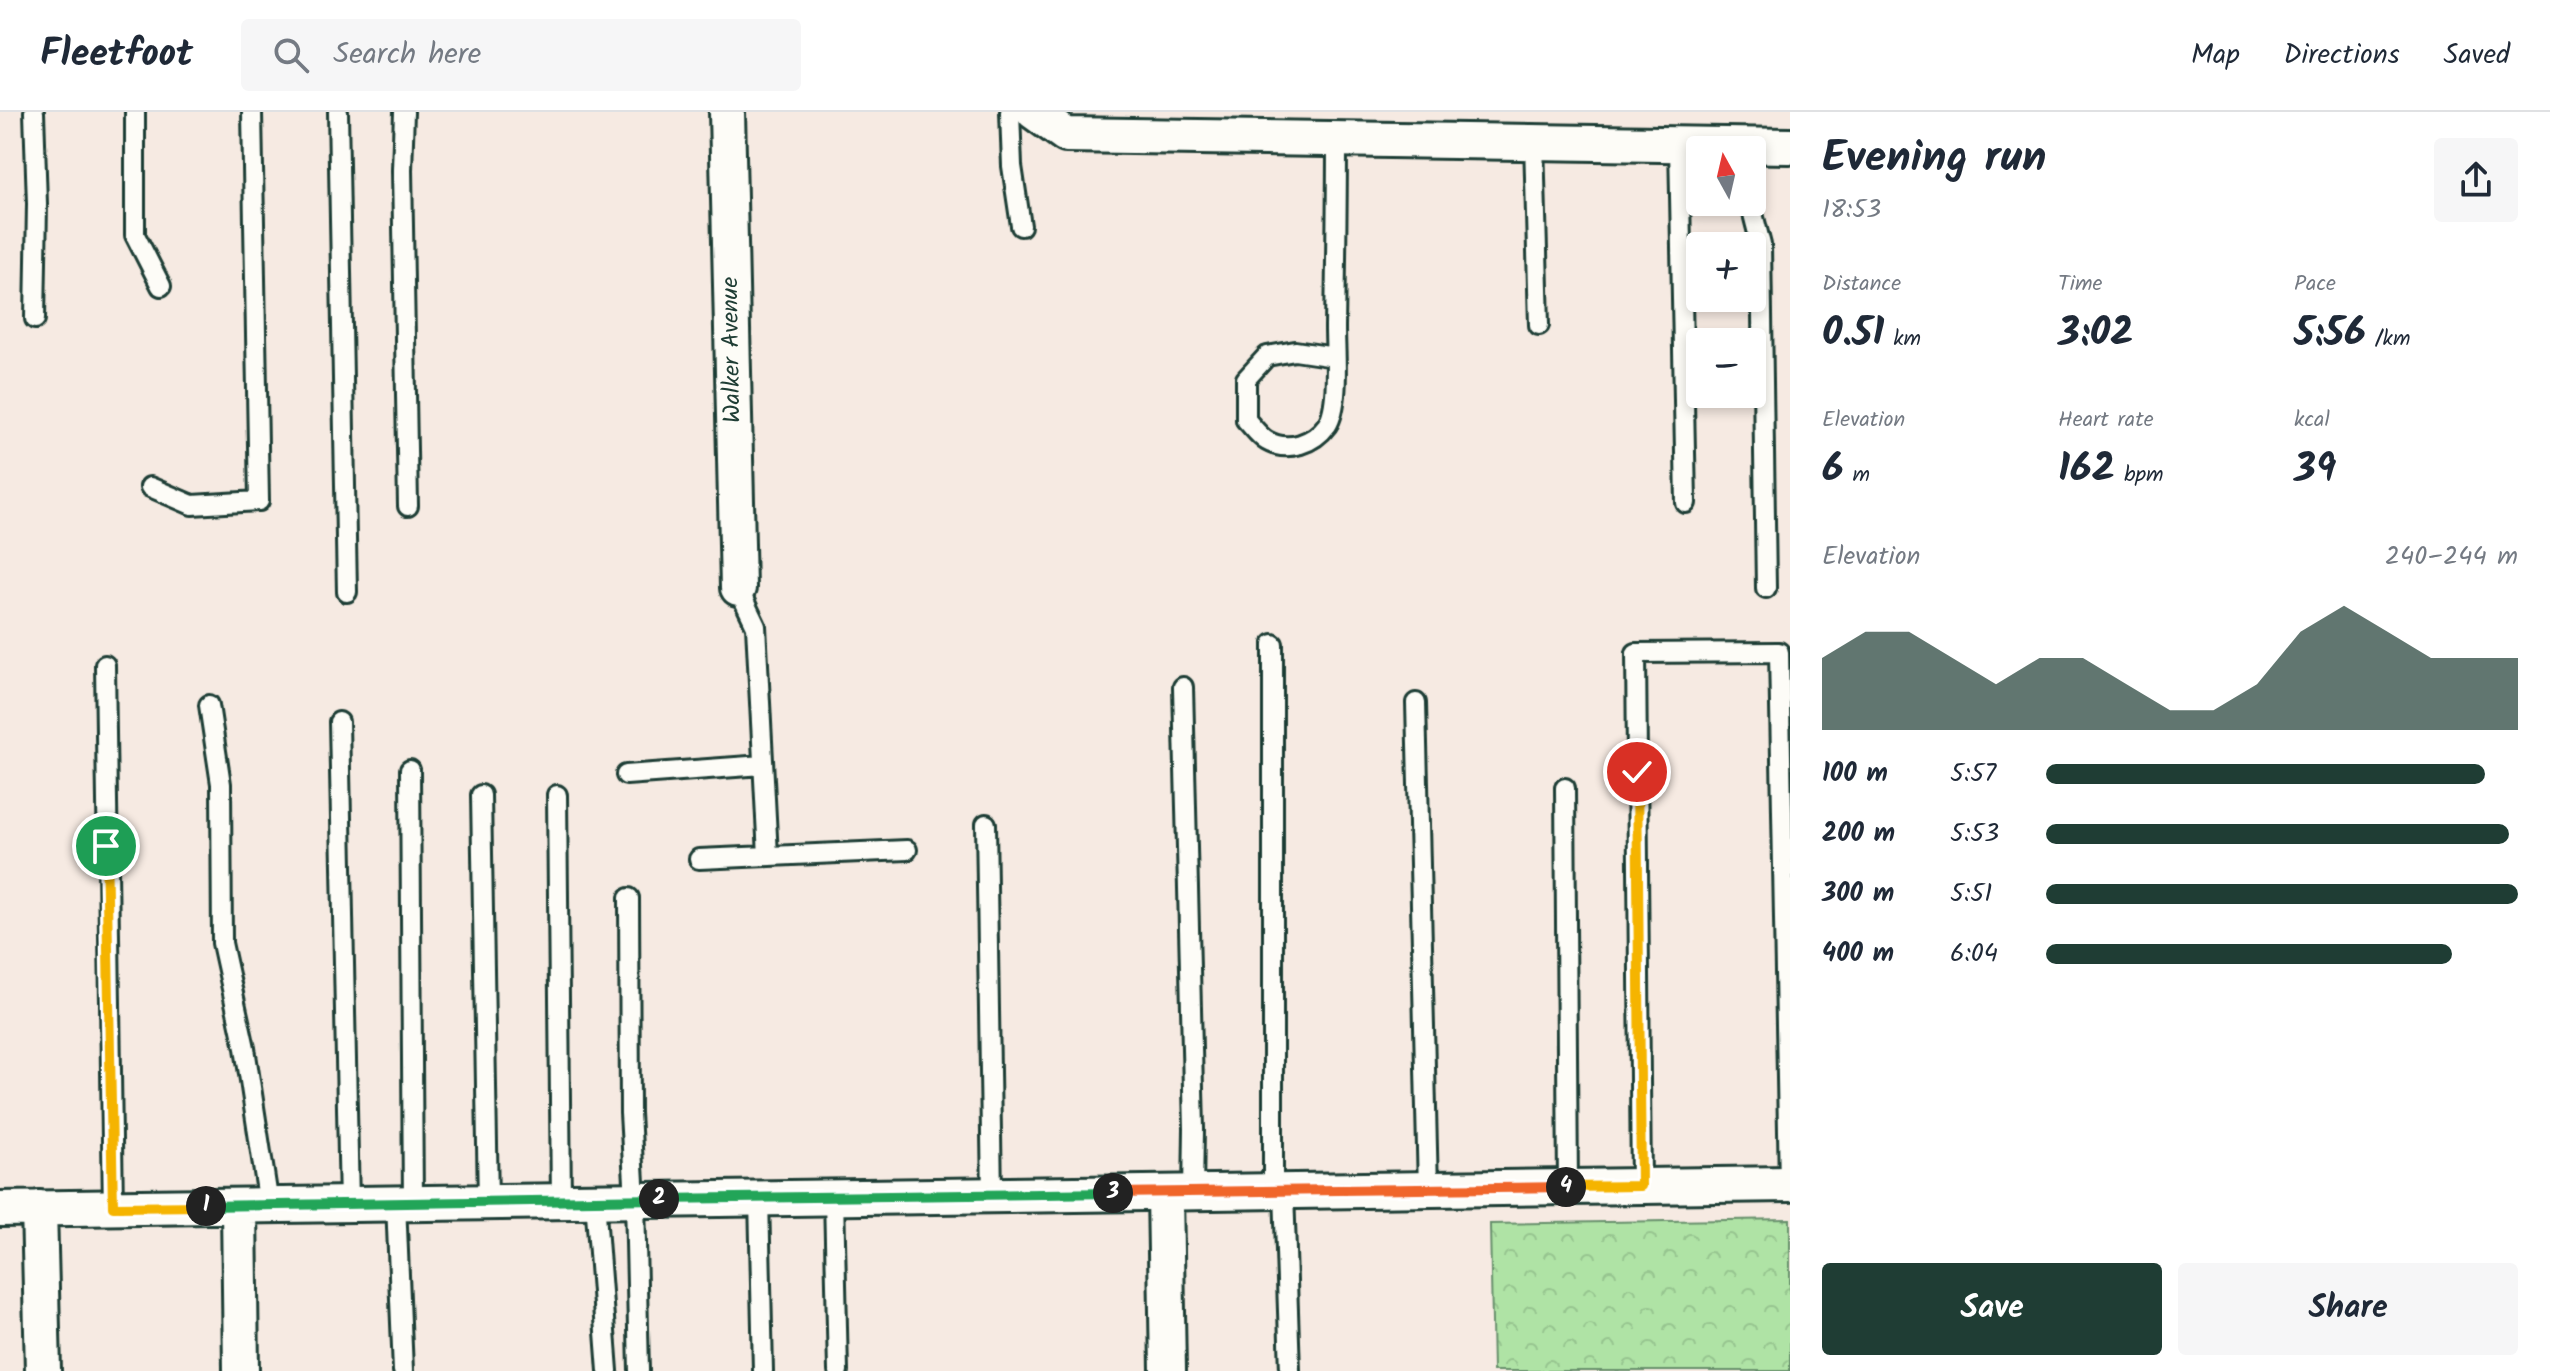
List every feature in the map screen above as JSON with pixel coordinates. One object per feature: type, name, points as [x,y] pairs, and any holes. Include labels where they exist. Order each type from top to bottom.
[{"type":"street","name":"Walker Avenue","points":[[727,112],[738,588]]},
{"type":"street","points":[[1034,112],[1066,135],[1686,144]]},
{"type":"street","points":[[1766,146],[1790,146]]},
{"type":"street","points":[[0,1209],[1789,1184]]},
{"type":"street","points":[[1168,1371],[1179,1193]]},
{"type":"street","points":[[241,1371],[254,1205]]},
{"type":"street","points":[[39,1208],[43,1371]]},
{"type":"lane","points":[[34,112],[37,204],[35,319]]},
{"type":"lane","points":[[135,112],[135,235],[161,286]]},
{"type":"lane","points":[[150,487],[192,505],[259,501],[252,112]]},
{"type":"lane","points":[[338,112],[347,592]]},
{"type":"lane","points":[[404,112],[402,170],[408,506]]},
{"type":"lane","points":[[1010,112],[1012,166],[1021,226]]},
{"type":"lane","points":[[1335,357],[1295,351],[1267,356],[1246,379],[1246,420],[1267,441],[1287,446],[1309,442],[1327,424],[1334,404],[1335,357],[1337,139]]},
{"type":"lane","points":[[1534,141],[1539,325]]},
{"type":"lane","points":[[1679,144],[1686,503]]},
{"type":"lane","points":[[1754,216],[1761,245],[1766,588]]},
{"type":"lane","points":[[738,588],[756,626],[768,856]]},
{"type":"lane","points":[[1273,644],[1278,1191],[1290,1371]]},
{"type":"lane","points":[[1641,1186],[1636,653],[1779,652],[1789,1184]]},
{"type":"lane","points":[[105,665],[113,1207]]},
{"type":"lane","points":[[1179,1193],[1194,1129],[1183,687]]},
{"type":"lane","points":[[1416,703],[1428,1189]]},
{"type":"lane","points":[[209,705],[221,784],[222,943],[245,1048],[254,1205]]},
{"type":"lane","points":[[339,722],[349,1204]]},
{"type":"lane","points":[[626,775],[763,765]]},
{"type":"lane","points":[[403,1371],[410,770]]},
{"type":"lane","points":[[1565,788],[1568,1187]]},
{"type":"lane","points":[[481,795],[488,1202]]},
{"type":"lane","points":[[557,795],[561,1201]]},
{"type":"lane","points":[[986,824],[992,1195]]},
{"type":"lane","points":[[699,859],[907,850]]},
{"type":"lane","points":[[629,898],[630,1113],[639,1371]]},
{"type":"lane","points":[[834,1197],[838,1371]]},
{"type":"lane","points":[[759,1198],[763,1371]]},
{"type":"lane","points":[[595,1200],[608,1371]]},
{"type":"green space","points":[[1790,1219],[1790,1371],[1493,1371],[1490,1224]]},
{"type":"route","points":[[106,846],[113,1207],[1641,1186],[1637,772]]}]
